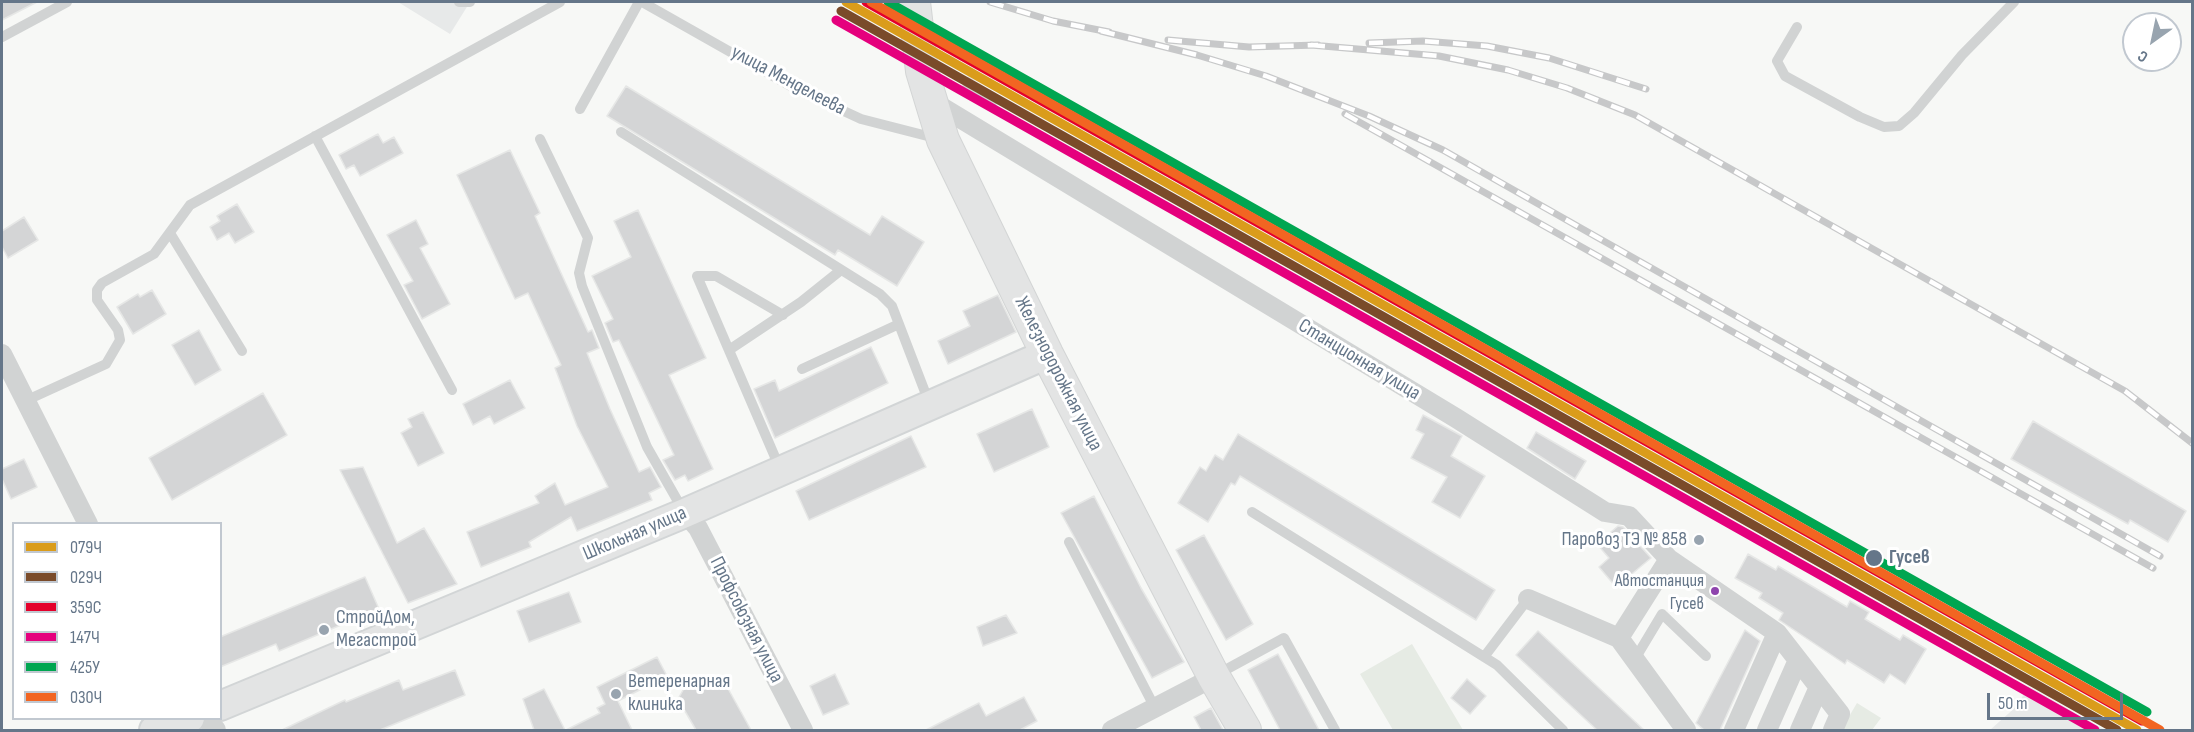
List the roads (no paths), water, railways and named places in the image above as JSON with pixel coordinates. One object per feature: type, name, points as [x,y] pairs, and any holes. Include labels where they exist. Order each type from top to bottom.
[{"type":"main road","name":"Железнодорожная улица","points":[[914,2],[922,71],[943,140],[1047,354],[1214,677],[1245,730]]},
{"type":"main road","name":"Школьная улица","points":[[222,705],[685,513],[1047,354]]},
{"type":"main road","points":[[154,730],[184,720]]},
{"type":"street","name":"Станционная улица","points":[[929,99],[1456,418],[1605,512],[1629,516],[1669,559],[1777,633],[1840,714],[1833,730]]},
{"type":"street","points":[[2,354],[87,522]]},
{"type":"street","name":"Профсоюзная улица","points":[[685,513],[698,528],[803,730]]},
{"type":"street","points":[[1619,638],[1669,559]]},
{"type":"street","points":[[1528,599],[1619,638],[1686,730]]},
{"type":"street","points":[[1734,730],[1777,633]]},
{"type":"street","points":[[1767,730],[1798,660]]},
{"type":"street","points":[[1112,730],[1214,677]]},
{"type":"street","points":[[1800,730],[1819,687]]},
{"type":"lane","points":[[2,37],[67,2]]},
{"type":"lane","points":[[459,2],[470,2]]},
{"type":"lane","points":[[25,401],[106,364],[120,340],[118,330],[97,300],[97,290],[102,283],[154,254],[190,205],[560,2]]},
{"type":"lane","points":[[580,109],[641,2]]},
{"type":"lane","name":"улица Менделеева","points":[[641,2],[794,88],[861,119],[943,140]]},
{"type":"lane","points":[[1797,27],[1778,61],[1785,76],[1860,117],[1884,126],[1899,126],[1914,113],[1962,55],[2014,2]]},
{"type":"lane","points":[[621,132],[880,294],[892,306],[930,406]]},
{"type":"lane","points":[[315,136],[452,390]]},
{"type":"lane","points":[[540,139],[588,238],[579,273],[586,296],[647,447],[685,513]]},
{"type":"lane","points":[[170,232],[242,351]]},
{"type":"lane","points":[[729,350],[783,315],[841,270]]},
{"type":"lane","points":[[782,471],[697,276],[716,276],[783,315]]},
{"type":"lane","points":[[802,369],[899,324]]},
{"type":"lane","points":[[1252,512],[1497,666],[1563,730]]},
{"type":"lane","points":[[1070,542],[1155,708]]},
{"type":"lane","points":[[1484,657],[1528,599]]},
{"type":"lane","points":[[1635,659],[1662,614],[1706,656]]},
{"type":"lane","points":[[1214,677],[1284,638],[1335,730]]},
{"type":"railway","points":[[990,2],[1053,21],[1109,32]]},
{"type":"railway","points":[[1101,31],[1197,55],[1266,76],[1369,116],[1443,150],[2160,556]]},
{"type":"railway","points":[[1168,40],[1249,47],[1318,45]]},
{"type":"railway","points":[[1369,43],[1423,41],[1487,46],[1549,58],[1646,89]]},
{"type":"railway","points":[[1311,45],[1439,56],[1508,70],[1567,88],[1635,115],[2125,391],[2192,443]]},
{"type":"railway","points":[[1345,114],[2153,568]]},
{"type":"place","name":"Паровоз ТЭ № 858","points":[[1699,540]]},
{"type":"place","name":"Гусев","points":[[1874,558]]},
{"type":"place","name":"Автостанция Гусев","points":[[1715,591]]},
{"type":"place","name":"СтройДом, Мегастрой","points":[[324,630]]},
{"type":"place","name":"Ветеренарная клиника","points":[[616,694]]}]
